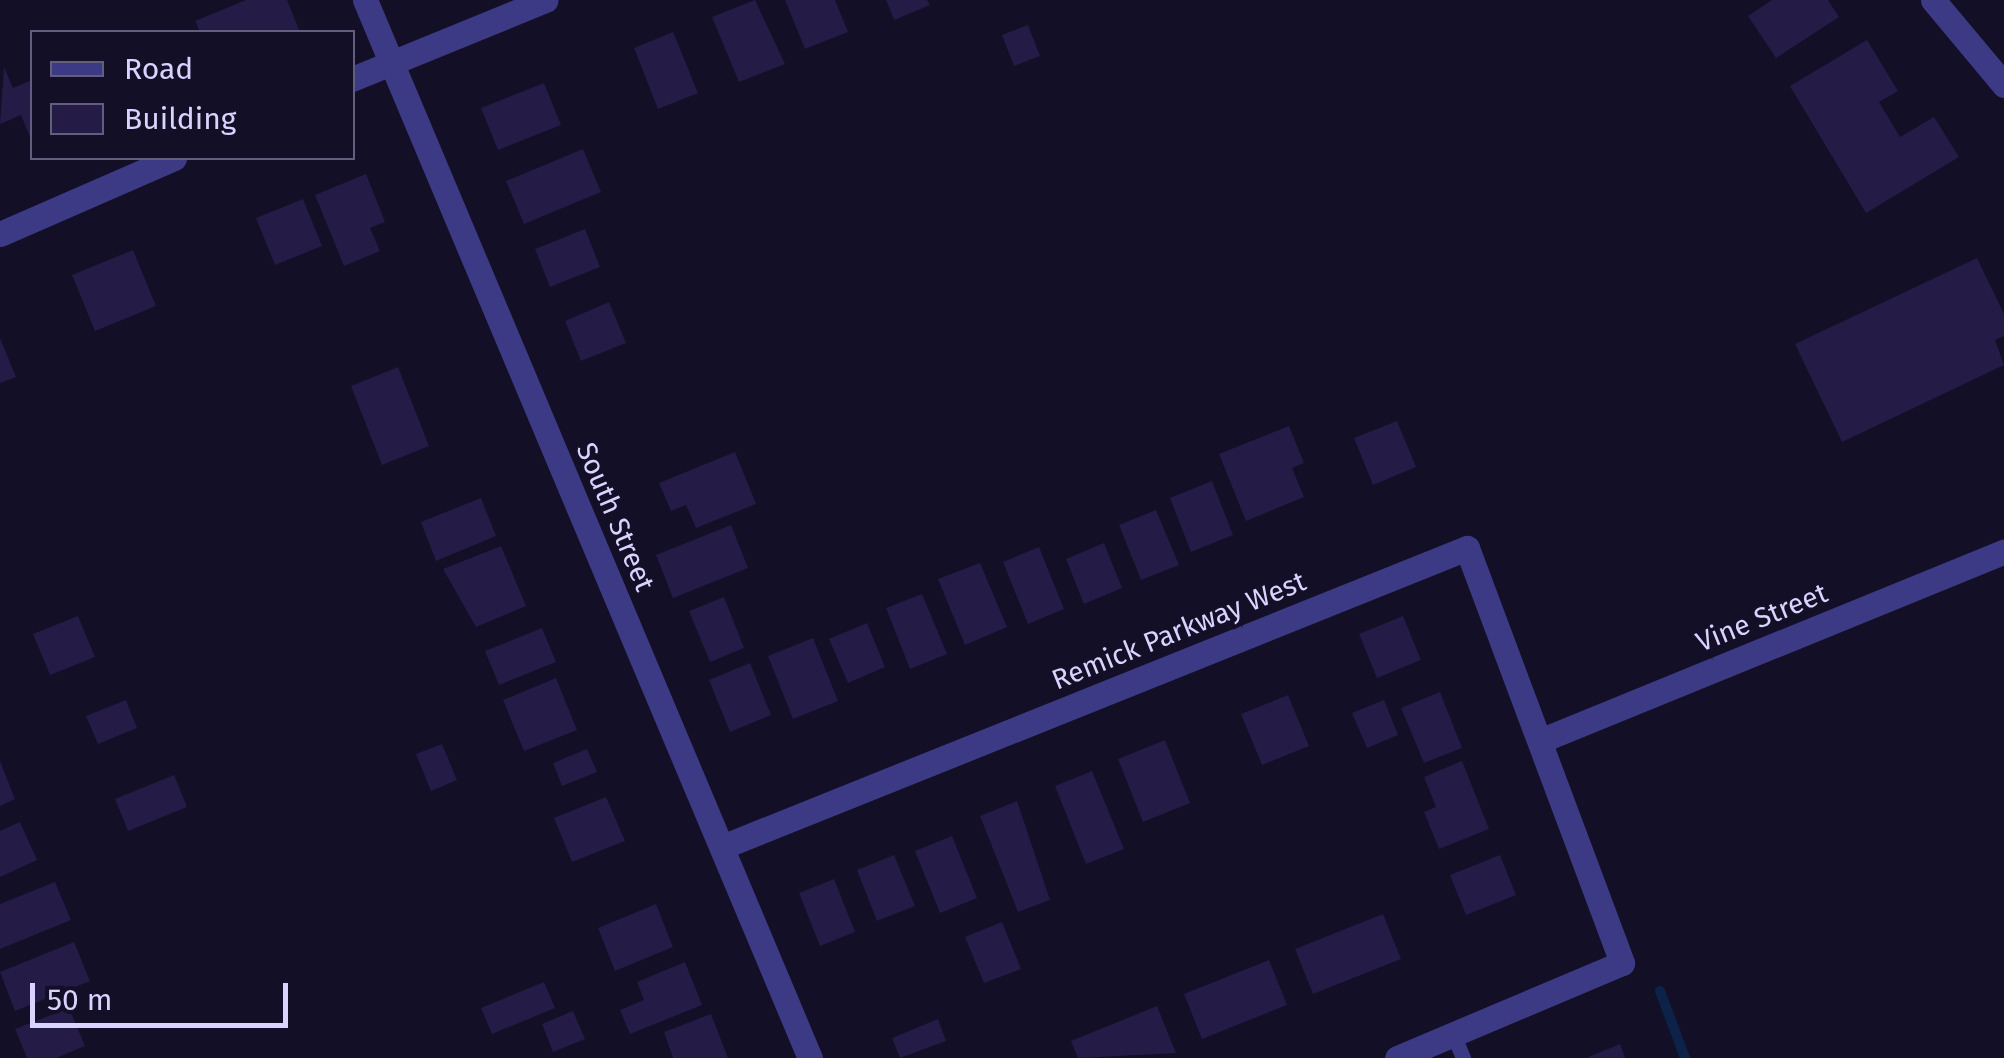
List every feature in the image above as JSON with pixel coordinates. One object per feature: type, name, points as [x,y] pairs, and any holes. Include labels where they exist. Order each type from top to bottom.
[{"type":"street","name":"South Street","points":[[364,0],[810,1058]]},
{"type":"street","points":[[355,78],[546,0]]},
{"type":"street","points":[[1933,0],[2004,85]]},
{"type":"street","points":[[0,234],[169,160]]},
{"type":"street","name":"Remick Parkway West","points":[[722,847],[1467,548],[1542,740]]},
{"type":"street","name":"Vine Street","points":[[1542,740],[2004,551]]},
{"type":"street","points":[[1398,1058],[1458,1046],[1622,963],[1542,740]]},
{"type":"building","points":[[246,0],[287,0],[299,30],[199,30],[195,21]]},
{"type":"building","points":[[755,0],[785,64],[739,82],[712,17]]},
{"type":"building","points":[[785,0],[835,0],[848,32],[805,49]]},
{"type":"building","points":[[886,0],[927,0],[930,5],[894,20]]},
{"type":"building","points":[[1772,0],[1828,0],[1839,17],[1776,58],[1748,16]]},
{"type":"building","points":[[1028,25],[1040,56],[1014,66],[1002,35]]},
{"type":"building","points":[[673,32],[698,93],[658,109],[634,48]]},
{"type":"building","points":[[1867,40],[1898,91],[1879,102],[1900,137],[1934,117],[1959,157],[1866,213],[1790,86]]},
{"type":"building","points":[[4,67],[13,88],[30,81],[30,137],[21,115],[0,124]]},
{"type":"building","points":[[544,83],[561,125],[498,150],[481,108]]},
{"type":"building","points":[[583,149],[601,192],[524,224],[506,181]]},
{"type":"building","points":[[366,174],[385,222],[370,228],[380,251],[344,266],[315,195]]},
{"type":"building","points":[[303,199],[322,246],[275,265],[256,218]]},
{"type":"building","points":[[585,229],[600,267],[550,287],[535,249]]},
{"type":"building","points":[[133,250],[156,306],[95,331],[72,275]]},
{"type":"building","points":[[1977,258],[2004,314],[2004,336],[1995,340],[2004,365],[1842,442],[1795,344]]},
{"type":"building","points":[[609,302],[626,343],[581,361],[565,321]]},
{"type":"building","points":[[0,338],[16,377],[0,383]]},
{"type":"building","points":[[398,367],[429,446],[382,465],[351,386]]},
{"type":"building","points":[[1397,421],[1416,467],[1373,485],[1354,438]]},
{"type":"building","points":[[1289,426],[1304,463],[1292,468],[1304,497],[1246,521],[1219,454]]},
{"type":"building","points":[[735,452],[756,504],[696,528],[686,505],[671,511],[659,483]]},
{"type":"building","points":[[1212,481],[1233,535],[1191,552],[1170,498]]},
{"type":"building","points":[[481,498],[496,536],[436,561],[421,522]]},
{"type":"building","points":[[1156,510],[1179,565],[1141,580],[1119,525]]},
{"type":"building","points":[[731,525],[748,568],[673,598],[656,555]]},
{"type":"building","points":[[1104,543],[1122,588],[1084,604],[1066,559]]},
{"type":"building","points":[[501,546],[526,606],[476,627],[443,569]]},
{"type":"building","points":[[1039,547],[1064,609],[1028,624],[1003,562]]},
{"type":"building","points":[[980,563],[1007,627],[965,645],[938,579]]},
{"type":"building","points":[[922,594],[947,654],[910,669],[886,608]]},
{"type":"building","points":[[724,597],[744,648],[710,662],[689,611]]},
{"type":"building","points":[[78,616],[95,657],[50,675],[33,634]]},
{"type":"building","points":[[1403,616],[1421,660],[1377,678],[1359,634]]},
{"type":"building","points":[[867,623],[885,667],[848,683],[829,639]]},
{"type":"building","points":[[542,628],[556,662],[499,685],[485,651]]},
{"type":"building","points":[[813,638],[838,701],[793,719],[768,656]]},
{"type":"building","points":[[750,663],[771,715],[730,732],[709,680]]},
{"type":"building","points":[[556,678],[577,730],[524,751],[503,700]]},
{"type":"building","points":[[1440,692],[1462,748],[1424,763],[1401,708]]},
{"type":"building","points":[[1288,695],[1309,746],[1262,765],[1241,714]]},
{"type":"building","points":[[126,700],[137,728],[98,744],[86,716]]},
{"type":"building","points":[[1384,700],[1398,735],[1367,748],[1352,713]]},
{"type":"building","points":[[1165,740],[1190,803],[1143,822],[1118,759]]},
{"type":"building","points":[[442,744],[457,780],[431,791],[416,754]]},
{"type":"building","points":[[587,749],[597,772],[562,786],[553,763]]},
{"type":"building","points":[[0,761],[15,799],[0,806]]},
{"type":"building","points":[[1462,761],[1489,829],[1439,849],[1424,812],[1436,807],[1424,777]]},
{"type":"building","points":[[1092,771],[1124,849],[1086,864],[1055,786]]},
{"type":"building","points":[[174,775],[187,807],[128,831],[115,799]]},
{"type":"building","points":[[606,797],[625,841],[572,862],[554,818]]},
{"type":"building","points":[[1017,801],[1050,900],[1018,912],[980,816]]},
{"type":"building","points":[[20,822],[37,860],[0,877],[0,831]]},
{"type":"building","points":[[952,836],[977,898],[940,913],[915,851]]},
{"type":"building","points":[[894,855],[915,906],[877,921],[857,870]]},
{"type":"building","points":[[1500,855],[1516,895],[1466,915],[1450,875]]},
{"type":"building","points":[[834,879],[855,932],[820,946],[799,893]]},
{"type":"building","points":[[55,882],[71,920],[0,949],[0,904]]},
{"type":"building","points":[[656,904],[673,947],[615,971],[598,928]]},
{"type":"building","points":[[1383,914],[1401,959],[1313,994],[1295,949]]},
{"type":"building","points":[[1002,922],[1021,969],[984,983],[965,937]]},
{"type":"building","points":[[74,942],[90,981],[15,1011],[0,972]]},
{"type":"building","points":[[1269,960],[1287,1005],[1202,1039],[1184,994]]},
{"type":"building","points":[[685,962],[702,1005],[630,1034],[620,1010],[644,1000],[637,982]]},
{"type":"building","points":[[544,982],[555,1008],[492,1034],[481,1008]]},
{"type":"building","points":[[1157,1006],[1176,1053],[1078,1058],[1071,1041]]},
{"type":"building","points":[[69,1008],[85,1046],[56,1058],[27,1058],[15,1029]]},
{"type":"building","points":[[573,1011],[585,1039],[553,1052],[542,1024]]},
{"type":"building","points":[[711,1014],[728,1058],[673,1058],[664,1032]]},
{"type":"building","points":[[938,1019],[946,1041],[900,1058],[892,1038]]},
{"type":"building","points":[[1620,1044],[1625,1058],[1586,1058]]},
{"type":"waterway","points":[[1660,991],[1685,1058]]}]
